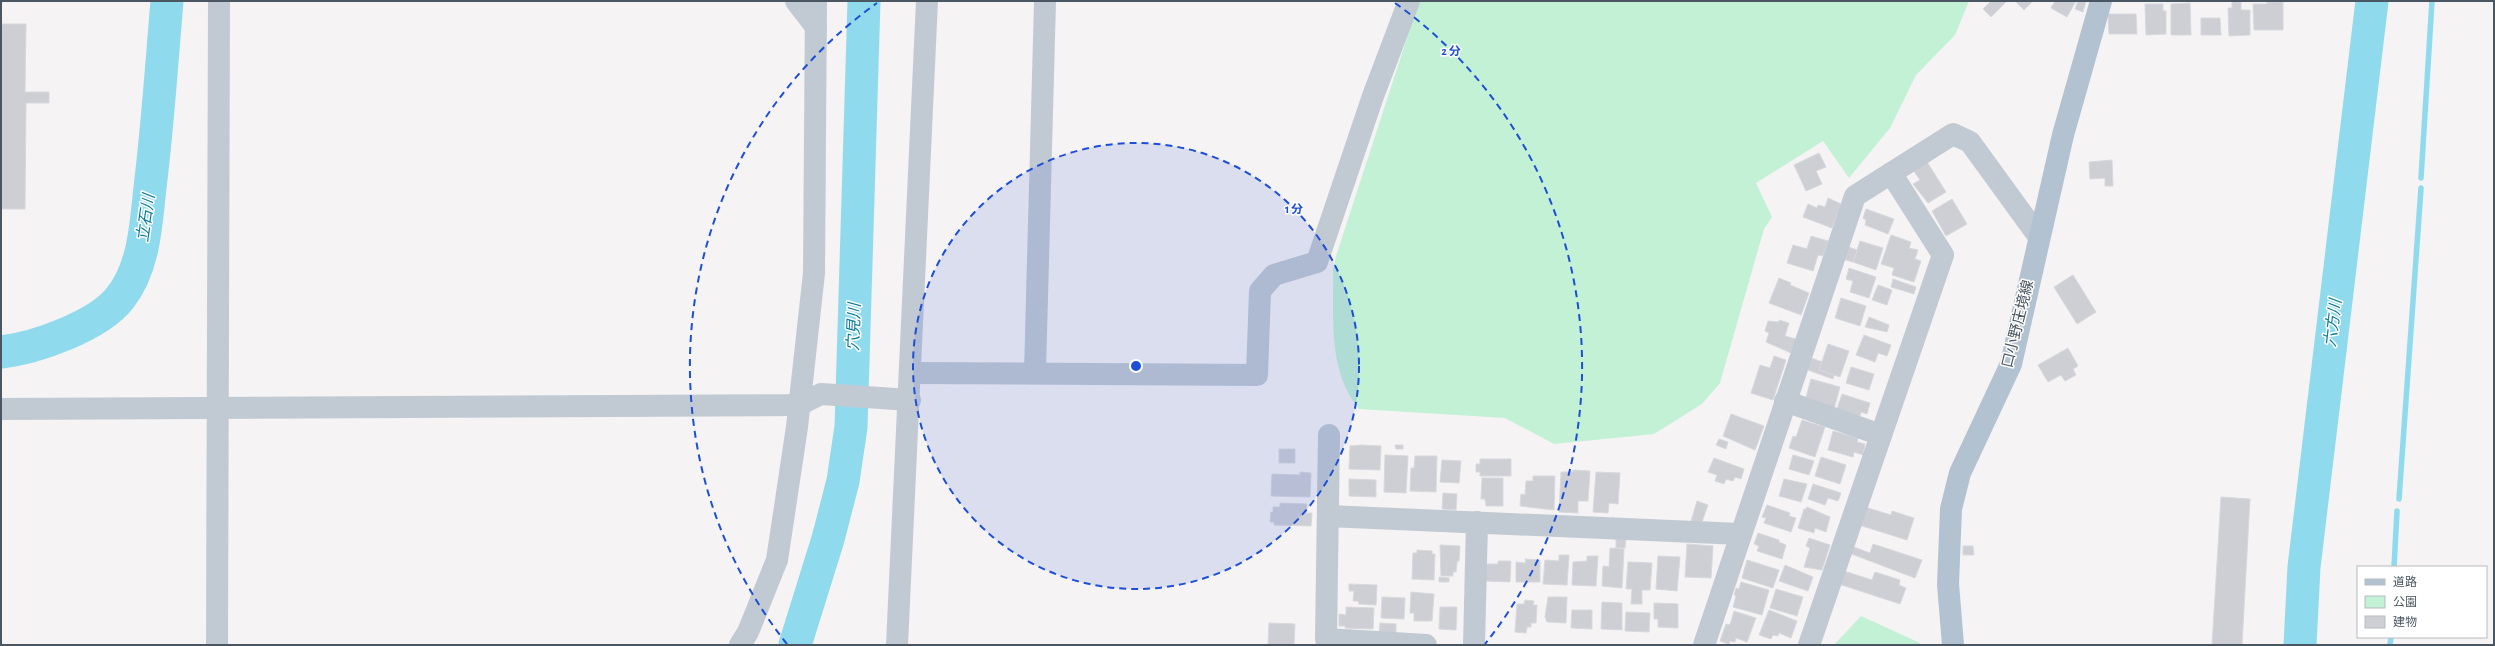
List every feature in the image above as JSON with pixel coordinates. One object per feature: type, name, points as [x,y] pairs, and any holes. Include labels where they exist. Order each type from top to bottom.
[{"type":"main road","name":"口小野庄境線","points":[[1952,645],[1948,584],[1951,509],[1960,473],[2011,364],[2038,237],[2063,135],[2101,1]]},
{"type":"street","points":[[217,645],[219,1]]},
{"type":"street","points":[[796,1],[816,28]]},
{"type":"street","points":[[740,645],[748,632],[777,560],[799,406],[814,273],[816,1]]},
{"type":"street","points":[[897,645],[910,400],[927,1]]},
{"type":"street","points":[[1035,372],[1045,1]]},
{"type":"street","points":[[911,373],[1035,372],[1257,375],[1260,291],[1274,275],[1317,262],[1374,96],[1409,1]]},
{"type":"street","points":[[1704,645],[1740,534],[1855,196],[1953,134],[1970,142],[2038,237]]},
{"type":"street","points":[[1810,645],[1943,255],[1891,173]]},
{"type":"street","points":[[1,409],[799,406],[821,394],[910,400]]},
{"type":"street","points":[[1785,401],[1881,435]]},
{"type":"street","points":[[1329,435],[1326,639],[1426,645]]},
{"type":"street","points":[[1328,516],[1740,534]]},
{"type":"street","points":[[1474,645],[1477,522]]},
{"type":"green space","points":[[1419,1],[1969,1],[1955,35],[1916,75],[1890,128],[1849,178],[1823,141],[1756,183],[1772,217],[1764,229],[1720,383],[1702,404],[1654,434],[1554,444],[1505,418],[1359,409],[1349,394],[1342,377],[1334,342],[1333,269]]},
{"type":"green space","points":[[1861,616],[1920,643],[1919,645],[1834,645]]},
{"type":"building","points":[[1991,1],[2007,1],[1991,17],[1983,9]]},
{"type":"building","points":[[2015,1],[2033,1],[2024,10]]},
{"type":"building","points":[[2055,1],[2076,1],[2067,17],[2051,8]]},
{"type":"building","points":[[2078,1],[2086,1],[2083,12],[2075,9]]},
{"type":"building","points":[[2232,2],[2241,2],[2241,10],[2250,10],[2250,35],[2229,36],[2228,8],[2232,8]]},
{"type":"building","points":[[2267,2],[2283,2],[2283,30],[2254,30],[2253,4],[2267,4]]},
{"type":"building","points":[[2190,3],[2191,35],[2171,35],[2171,4]]},
{"type":"building","points":[[2145,4],[2163,4],[2163,11],[2166,11],[2166,34],[2146,35]]},
{"type":"building","points":[[2108,14],[2136,14],[2137,34],[2109,34]]},
{"type":"building","points":[[2201,18],[2220,18],[2221,35],[2201,35]]},
{"type":"building","points":[[1,24],[26,24],[25,92],[49,92],[49,103],[26,103],[25,209],[1,209]]},
{"type":"building","points":[[1819,153],[1826,167],[1816,171],[1822,184],[1806,191],[1794,165]]},
{"type":"building","points":[[2112,160],[2113,186],[2105,186],[2105,178],[2090,179],[2089,162]]},
{"type":"building","points":[[1927,162],[1946,192],[1928,203],[1913,184],[1920,180],[1913,170]]},
{"type":"building","points":[[1828,198],[1841,204],[1832,228],[1803,217],[1808,204],[1817,208],[1818,205],[1825,207]]},
{"type":"building","points":[[1952,199],[1967,224],[1946,236],[1932,211]]},
{"type":"building","points":[[1866,209],[1894,219],[1888,234],[1865,225],[1866,220],[1863,218]]},
{"type":"building","points":[[1891,235],[1911,242],[1909,248],[1918,250],[1915,259],[1921,261],[1914,282],[1892,275],[1894,268],[1881,264]]},
{"type":"building","points":[[1811,236],[1828,241],[1823,256],[1818,255],[1813,271],[1787,263],[1793,245],[1807,249]]},
{"type":"building","points":[[1860,241],[1883,248],[1876,270],[1853,262]]},
{"type":"building","points":[[1846,246],[1857,250],[1853,262],[1842,259]]},
{"type":"building","points":[[1849,268],[1876,277],[1869,298],[1850,292],[1853,281],[1846,279]]},
{"type":"building","points":[[2073,275],[2096,312],[2077,324],[2054,287]]},
{"type":"building","points":[[1779,278],[1791,283],[1790,285],[1809,293],[1801,315],[1769,303]]},
{"type":"building","points":[[1893,279],[1916,287],[1914,294],[1891,287]]},
{"type":"building","points":[[1878,285],[1892,290],[1887,305],[1872,300]]},
{"type":"building","points":[[1841,298],[1866,306],[1860,326],[1835,318]]},
{"type":"building","points":[[1869,317],[1889,325],[1887,332],[1865,327]]},
{"type":"building","points":[[1779,320],[1789,323],[1785,336],[1796,339],[1791,353],[1766,342],[1769,333],[1765,331],[1768,321],[1779,322]]},
{"type":"building","points":[[1864,335],[1891,345],[1887,356],[1878,353],[1875,362],[1856,355]]},
{"type":"building","points":[[1828,344],[1849,351],[1840,377],[1819,370]]},
{"type":"building","points":[[2068,348],[2078,366],[2073,369],[2076,375],[2065,381],[2061,375],[2048,382],[2038,365]]},
{"type":"building","points":[[1774,356],[1786,360],[1773,400],[1751,393],[1760,365],[1770,368]]},
{"type":"building","points":[[1809,357],[1822,362],[1819,370],[1834,375],[1833,379],[1805,369]]},
{"type":"building","points":[[1851,367],[1874,374],[1869,390],[1846,383]]},
{"type":"building","points":[[1811,379],[1840,387],[1834,409],[1805,401]]},
{"type":"building","points":[[1842,394],[1870,403],[1867,414],[1861,412],[1860,416],[1837,409]]},
{"type":"building","points":[[1731,414],[1764,426],[1755,450],[1723,436]]},
{"type":"building","points":[[1802,420],[1825,427],[1815,457],[1789,448],[1793,436],[1796,437]]},
{"type":"building","points":[[1833,431],[1858,438],[1857,442],[1865,444],[1863,455],[1854,452],[1853,457],[1828,450]]},
{"type":"building","points":[[1719,439],[1728,442],[1726,449],[1716,445]]},
{"type":"building","points":[[1395,445],[1403,445],[1403,449],[1396,449]]},
{"type":"building","points":[[1350,446],[1381,446],[1380,470],[1349,469]]},
{"type":"building","points":[[1279,449],[1295,449],[1295,463],[1279,463]]},
{"type":"building","points":[[1385,455],[1408,456],[1406,493],[1384,492]]},
{"type":"building","points":[[1793,455],[1814,461],[1809,475],[1789,469]]},
{"type":"building","points":[[1415,456],[1437,456],[1436,492],[1410,491],[1411,468],[1414,468]]},
{"type":"building","points":[[1821,457],[1846,465],[1840,484],[1815,476]]},
{"type":"building","points":[[1714,458],[1744,469],[1741,479],[1735,477],[1733,481],[1726,479],[1724,484],[1715,481],[1717,475],[1708,472]]},
{"type":"building","points":[[1480,459],[1511,459],[1511,476],[1480,476],[1480,472],[1476,472],[1476,464],[1480,464]]},
{"type":"building","points":[[1442,460],[1461,461],[1459,483],[1440,482]]},
{"type":"building","points":[[1573,470],[1590,471],[1588,501],[1578,501],[1578,513],[1559,512],[1561,472],[1573,472]]},
{"type":"building","points":[[1300,472],[1311,473],[1310,497],[1271,496],[1272,474],[1300,475]]},
{"type":"building","points":[[1596,472],[1620,473],[1618,504],[1609,503],[1608,513],[1593,512]]},
{"type":"building","points":[[1533,476],[1555,476],[1554,510],[1520,506],[1521,494],[1525,495],[1526,481],[1533,481]]},
{"type":"building","points":[[1482,478],[1503,478],[1503,506],[1486,506],[1485,499],[1481,499]]},
{"type":"building","points":[[1349,479],[1376,480],[1376,497],[1349,496]]},
{"type":"building","points":[[1784,479],[1807,484],[1801,502],[1779,496]]},
{"type":"building","points":[[1813,484],[1841,493],[1838,501],[1828,498],[1825,505],[1808,499]]},
{"type":"building","points":[[1443,493],[1457,494],[1456,510],[1442,509]]},
{"type":"building","points":[[2221,497],[2250,499],[2242,645],[2212,645]]},
{"type":"building","points":[[1697,501],[1708,505],[1702,522],[1691,521]]},
{"type":"building","points":[[1280,503],[1307,504],[1306,513],[1312,513],[1311,526],[1274,525],[1274,522],[1270,522],[1271,512],[1273,512],[1273,507],[1280,507]]},
{"type":"building","points":[[1767,505],[1790,513],[1789,516],[1796,518],[1791,532],[1764,523],[1766,518],[1762,517]]},
{"type":"building","points":[[1807,507],[1830,517],[1826,532],[1815,528],[1814,533],[1798,528],[1804,509]]},
{"type":"building","points":[[1865,507],[1891,515],[1892,511],[1914,518],[1907,540],[1859,525]]},
{"type":"building","points":[[1758,533],[1779,540],[1779,542],[1786,545],[1782,559],[1757,551],[1759,546],[1754,544]]},
{"type":"building","points":[[1626,537],[1625,548],[1616,548],[1616,539]]},
{"type":"building","points":[[1809,538],[1830,545],[1822,570],[1804,567],[1810,548],[1806,546]]},
{"type":"building","points":[[1687,544],[1713,546],[1711,578],[1685,577]]},
{"type":"building","points":[[1873,544],[1922,560],[1915,578],[1849,553],[1851,546],[1870,553]]},
{"type":"building","points":[[1440,545],[1460,546],[1459,561],[1457,562],[1456,572],[1453,572],[1453,576],[1441,576]]},
{"type":"building","points":[[1963,546],[1973,546],[1974,555],[1963,555]]},
{"type":"building","points":[[1610,548],[1624,549],[1622,588],[1602,586],[1603,566],[1609,567]]},
{"type":"building","points":[[1417,550],[1432,551],[1432,554],[1435,554],[1434,580],[1412,579],[1413,553],[1417,553]]},
{"type":"building","points":[[1559,555],[1569,555],[1567,585],[1543,584],[1545,560],[1559,561]]},
{"type":"building","points":[[1587,556],[1598,556],[1596,586],[1572,585],[1573,562],[1587,561]]},
{"type":"building","points":[[1658,556],[1680,557],[1677,591],[1656,589]]},
{"type":"building","points":[[1525,559],[1540,560],[1540,582],[1516,582],[1516,562],[1526,563]]},
{"type":"building","points":[[1747,560],[1779,570],[1773,588],[1742,578]]},
{"type":"building","points":[[1498,561],[1511,561],[1510,582],[1485,581],[1485,564],[1498,564]]},
{"type":"building","points":[[1628,562],[1652,563],[1650,590],[1642,590],[1642,604],[1631,604],[1632,589],[1626,589]]},
{"type":"building","points":[[1785,565],[1813,577],[1808,591],[1779,581]]},
{"type":"building","points":[[1844,571],[1872,580],[1875,572],[1900,580],[1899,585],[1906,588],[1900,604],[1839,584]]},
{"type":"building","points":[[1439,577],[1449,578],[1449,582],[1439,582]]},
{"type":"building","points":[[1741,582],[1769,590],[1762,615],[1733,607],[1736,596],[1734,595],[1736,588],[1739,589]]},
{"type":"building","points":[[1349,584],[1377,585],[1376,605],[1359,604],[1358,601],[1353,601],[1354,591],[1349,591]]},
{"type":"building","points":[[1776,589],[1803,597],[1797,616],[1770,608]]},
{"type":"building","points":[[1411,592],[1434,594],[1432,621],[1414,621],[1414,613],[1410,613]]},
{"type":"building","points":[[1382,597],[1405,598],[1404,619],[1381,618]]},
{"type":"building","points":[[1548,597],[1567,597],[1566,623],[1547,622],[1545,617]]},
{"type":"building","points":[[1525,600],[1534,601],[1533,605],[1537,605],[1536,623],[1531,623],[1531,627],[1527,627],[1526,633],[1515,632],[1517,604],[1524,604]]},
{"type":"building","points":[[1602,602],[1622,603],[1622,630],[1601,629]]},
{"type":"building","points":[[1654,603],[1678,604],[1678,628],[1658,627],[1658,619],[1654,619]]},
{"type":"building","points":[[1346,607],[1374,608],[1373,629],[1345,628],[1345,626],[1339,626],[1339,614],[1346,615]]},
{"type":"building","points":[[1440,607],[1457,607],[1456,630],[1439,629]]},
{"type":"building","points":[[1572,610],[1592,610],[1592,629],[1571,628]]},
{"type":"building","points":[[1769,610],[1797,621],[1791,638],[1779,633],[1778,636],[1773,635],[1771,639],[1759,635]]},
{"type":"building","points":[[1734,611],[1756,618],[1747,642],[1736,638],[1735,642],[1730,641],[1729,644],[1720,641],[1726,624],[1730,625]]},
{"type":"building","points":[[1626,612],[1650,613],[1649,632],[1625,631]]},
{"type":"building","points":[[1269,623],[1295,624],[1294,645],[1268,645]]},
{"type":"building","points":[[1380,623],[1396,624],[1396,636],[1379,635]]},
{"type":"waterway","name":"立石川","points":[[1,352],[15,350],[48,341],[82,326],[97,318],[110,308],[120,298],[129,285],[140,256],[146,226],[156,135],[167,1]]},
{"type":"waterway","name":"穴見川","points":[[795,645],[828,539],[843,481],[851,427],[864,1]]},
{"type":"waterway","name":"六方川","points":[[2300,645],[2304,567],[2372,1]]},
{"type":"waterway","points":[[2421,178],[2432,1]]},
{"type":"waterway","points":[[2399,499],[2421,188]]},
{"type":"waterway","points":[[2394,566],[2397,511]]},
{"type":"waterway","points":[[2390,645],[2391,638]]}]
